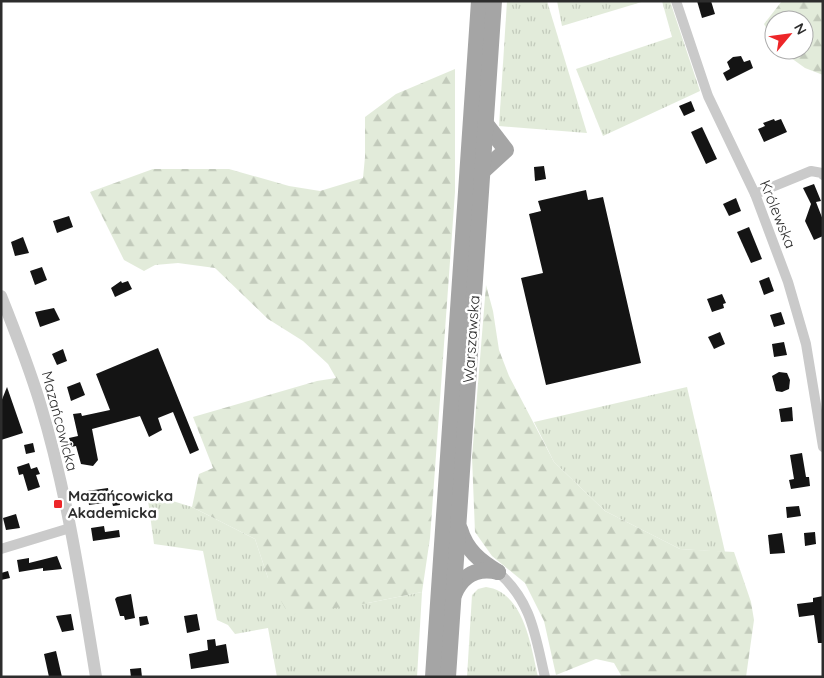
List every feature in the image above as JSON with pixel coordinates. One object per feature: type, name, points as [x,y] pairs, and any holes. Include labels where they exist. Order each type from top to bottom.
[{"type":"main road","name":"Warszawska","points":[[433,677],[479,1]]},
{"type":"main road","name":"Warszawska","points":[[448,677],[483,171],[506,150],[486,124],[494,1]]},
{"type":"main road","points":[[458,524],[463,538],[471,551],[481,561],[498,572]]},
{"type":"main road","points":[[453,602],[458,587],[469,575],[482,570],[498,572]]},
{"type":"street","name":"Królewska","points":[[676,1],[708,96],[755,194],[800,317],[823,447]]},
{"type":"street","points":[[755,194],[811,171],[822,173],[823,176]]},
{"type":"street","name":"Mazańcowicka","points":[[1,296],[40,404],[70,528],[96,677]]},
{"type":"street","points":[[1,549],[70,528]]},
{"type":"street","points":[[498,572],[516,591],[529,612],[545,677]]},
{"type":"green space","points":[[507,1],[547,1],[587,133],[499,126]]},
{"type":"green space","points":[[557,1],[645,1],[562,26]]},
{"type":"green space","points":[[662,1],[670,1],[700,91],[603,136],[576,69],[672,37]]},
{"type":"green space","points":[[782,1],[823,1],[823,75],[805,68],[794,60],[814,60],[814,10],[775,10]]},
{"type":"green space","points":[[455,69],[455,192],[430,538],[422,592],[368,603],[289,615],[268,578],[255,539],[192,507],[199,474],[213,468],[193,417],[317,381],[336,378],[328,364],[303,341],[268,319],[215,268],[178,263],[155,265],[144,271],[124,260],[90,192],[153,169],[229,169],[289,186],[320,191],[363,178],[365,117],[396,94]]},
{"type":"green space","points":[[486,285],[493,311],[499,350],[509,376],[554,462],[605,511],[680,549],[734,552],[751,602],[754,620],[746,677],[622,677],[614,663],[596,659],[556,675],[544,621],[525,583],[492,556],[475,532],[472,457]]},
{"type":"green space","points":[[687,387],[725,552],[680,549],[605,511],[554,462],[534,422]]},
{"type":"green space","points":[[147,493],[192,507],[255,539],[268,578],[368,603],[422,592],[417,677],[277,677],[268,628],[235,634],[228,625],[217,620],[203,551],[154,544]]},
{"type":"green space","points":[[486,587],[499,591],[509,599],[524,622],[538,677],[467,677],[472,595],[478,589]]},
{"type":"building","points":[[697,1],[711,1],[715,14],[702,18]]},
{"type":"building","points":[[741,56],[744,62],[750,60],[753,68],[727,81],[723,73],[730,69],[727,62],[733,57]]},
{"type":"building","points":[[691,101],[695,111],[684,116],[679,106]]},
{"type":"building","points":[[774,119],[775,121],[781,119],[787,132],[764,142],[758,129],[765,126],[763,123]]},
{"type":"building","points":[[702,127],[717,159],[706,164],[691,132]]},
{"type":"building","points":[[544,166],[546,179],[535,181],[534,167]]},
{"type":"building","points":[[814,184],[821,201],[816,202],[823,220],[823,236],[814,240],[805,221],[811,204],[803,188]]},
{"type":"building","points":[[586,190],[588,200],[603,197],[641,363],[546,385],[521,278],[543,273],[529,214],[541,211],[538,201]]},
{"type":"building","points":[[736,198],[741,211],[729,216],[723,204]]},
{"type":"building","points":[[69,216],[73,227],[57,233],[53,221]]},
{"type":"building","points":[[749,227],[762,259],[751,263],[737,232]]},
{"type":"building","points":[[23,237],[29,253],[15,256],[11,242]]},
{"type":"building","points":[[42,267],[47,280],[35,285],[30,271]]},
{"type":"building","points":[[769,277],[774,291],[764,295],[759,281]]},
{"type":"building","points":[[121,281],[122,283],[128,281],[132,289],[115,297],[111,288]]},
{"type":"building","points":[[722,294],[726,303],[723,304],[724,308],[712,312],[707,299]]},
{"type":"building","points":[[54,308],[60,320],[40,327],[35,312]]},
{"type":"building","points":[[781,312],[785,324],[774,327],[770,315]]},
{"type":"building","points":[[720,332],[725,344],[714,349],[708,337]]},
{"type":"building","points":[[784,342],[787,355],[774,357],[772,344]]},
{"type":"building","points":[[158,348],[199,450],[190,454],[173,412],[158,418],[162,430],[149,437],[140,416],[92,429],[98,460],[93,466],[81,464],[76,446],[71,447],[69,438],[78,436],[73,414],[81,413],[82,416],[110,410],[96,374]]},
{"type":"building","points":[[63,349],[67,361],[57,365],[52,354]]},
{"type":"building","points":[[779,372],[787,373],[790,380],[789,389],[782,392],[776,391],[772,376]]},
{"type":"building","points":[[80,382],[85,395],[71,401],[67,387]]},
{"type":"building","points":[[7,387],[23,433],[1,440],[1,402]]},
{"type":"building","points":[[792,407],[793,421],[781,422],[779,409]]},
{"type":"building","points":[[33,443],[35,452],[26,454],[24,445]]},
{"type":"building","points":[[802,453],[806,477],[809,477],[810,486],[791,489],[789,480],[794,479],[790,455]]},
{"type":"building","points":[[29,463],[31,469],[37,467],[40,474],[36,475],[40,487],[28,491],[23,474],[19,475],[17,467]]},
{"type":"building","points":[[108,488],[110,502],[89,505],[87,491]]},
{"type":"building","points":[[119,497],[120,505],[113,506],[111,498]]},
{"type":"building","points":[[799,506],[801,516],[787,518],[786,507]]},
{"type":"building","points":[[16,514],[20,528],[6,530],[3,518]]},
{"type":"building","points":[[104,526],[105,532],[119,530],[120,537],[93,541],[91,528]]},
{"type":"building","points":[[815,532],[816,544],[805,546],[804,533]]},
{"type":"building","points":[[782,533],[785,553],[770,554],[768,535]]},
{"type":"building","points":[[57,556],[62,569],[43,571],[43,568],[19,572],[17,560],[29,558],[29,563]]},
{"type":"building","points":[[8,571],[10,578],[1,580],[1,573]]},
{"type":"building","points":[[131,594],[135,618],[125,620],[124,616],[120,616],[115,599]]},
{"type":"building","points":[[823,596],[823,643],[818,643],[814,615],[799,617],[797,604],[813,602],[813,598]]},
{"type":"building","points":[[71,614],[74,630],[62,632],[56,616]]},
{"type":"building","points":[[197,614],[200,630],[187,633],[184,616]]},
{"type":"building","points":[[147,616],[149,624],[140,626],[139,617]]},
{"type":"building","points":[[215,639],[216,646],[226,644],[229,663],[191,669],[189,654],[208,650],[207,640]]},
{"type":"building","points":[[56,651],[62,677],[49,677],[44,654]]},
{"type":"building","points":[[141,668],[142,677],[131,677],[130,669]]},
{"type":"place","name":"Mazańcowicka Akademicka","points":[[58,504]]}]
